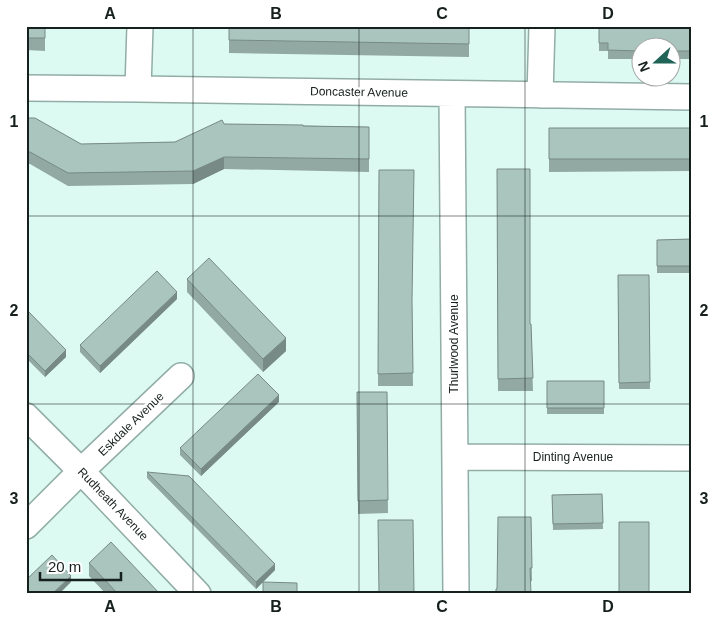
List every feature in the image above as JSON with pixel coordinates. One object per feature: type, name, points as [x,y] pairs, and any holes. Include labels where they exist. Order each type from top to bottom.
[{"type":"street","points":[[138,89],[140,26]]},
{"type":"street","points":[[540,95],[542,26]]},
{"type":"street","name":"Doncaster Avenue","points":[[26,88],[692,97]]},
{"type":"street","name":"Thurlwood Avenue","points":[[452,94],[456,594]]},
{"type":"street","name":"Eskdale Avenue","points":[[26,526],[181,376]]},
{"type":"street","name":"Rudheath Avenue","points":[[26,416],[198,594]]},
{"type":"street","name":"Dinting Avenue","points":[[455,457],[692,458]]},
{"type":"building","points":[[26,26],[45,26],[45,38],[26,38]]},
{"type":"building","points":[[229,26],[469,26],[469,44],[229,40]]},
{"type":"building","points":[[599,26],[692,26],[692,51],[680,51],[680,38],[630,38],[630,51],[608,50],[608,43],[599,43]]},
{"type":"building","points":[[26,118],[35,118],[81,144],[175,142],[222,120],[224,124],[369,127],[369,159],[224,157],[193,171],[68,173],[30,152],[26,152]]},
{"type":"building","points":[[549,128],[692,128],[692,159],[549,159]]},
{"type":"building","points":[[497,169],[530,169],[530,324],[533,378],[498,379]]},
{"type":"building","points":[[379,170],[414,170],[413,373],[378,374]]},
{"type":"building","points":[[692,239],[692,266],[657,266],[657,240]]},
{"type":"building","points":[[209,258],[286,338],[263,359],[187,279]]},
{"type":"building","points":[[157,271],[177,292],[100,366],[80,345]]},
{"type":"building","points":[[618,275],[649,275],[650,382],[619,383]]},
{"type":"building","points":[[26,309],[66,350],[45,371],[26,352]]},
{"type":"building","points":[[258,374],[279,395],[201,469],[180,448]]},
{"type":"building","points":[[547,381],[604,381],[604,408],[547,408]]},
{"type":"building","points":[[357,392],[387,392],[388,500],[358,501]]},
{"type":"building","points":[[147,472],[189,476],[275,564],[256,582]]},
{"type":"building","points":[[602,494],[603,523],[553,524],[552,495]]},
{"type":"building","points":[[498,517],[531,517],[531,594],[496,594]]},
{"type":"building","points":[[378,520],[413,520],[414,594],[379,594]]},
{"type":"building","points":[[619,522],[649,522],[649,594],[619,594]]},
{"type":"building","points":[[111,542],[160,594],[118,594],[89,563]]},
{"type":"building","points":[[52,555],[71,576],[52,594],[26,594],[26,580]]},
{"type":"building","points":[[263,582],[297,583],[297,594],[263,594]]}]
